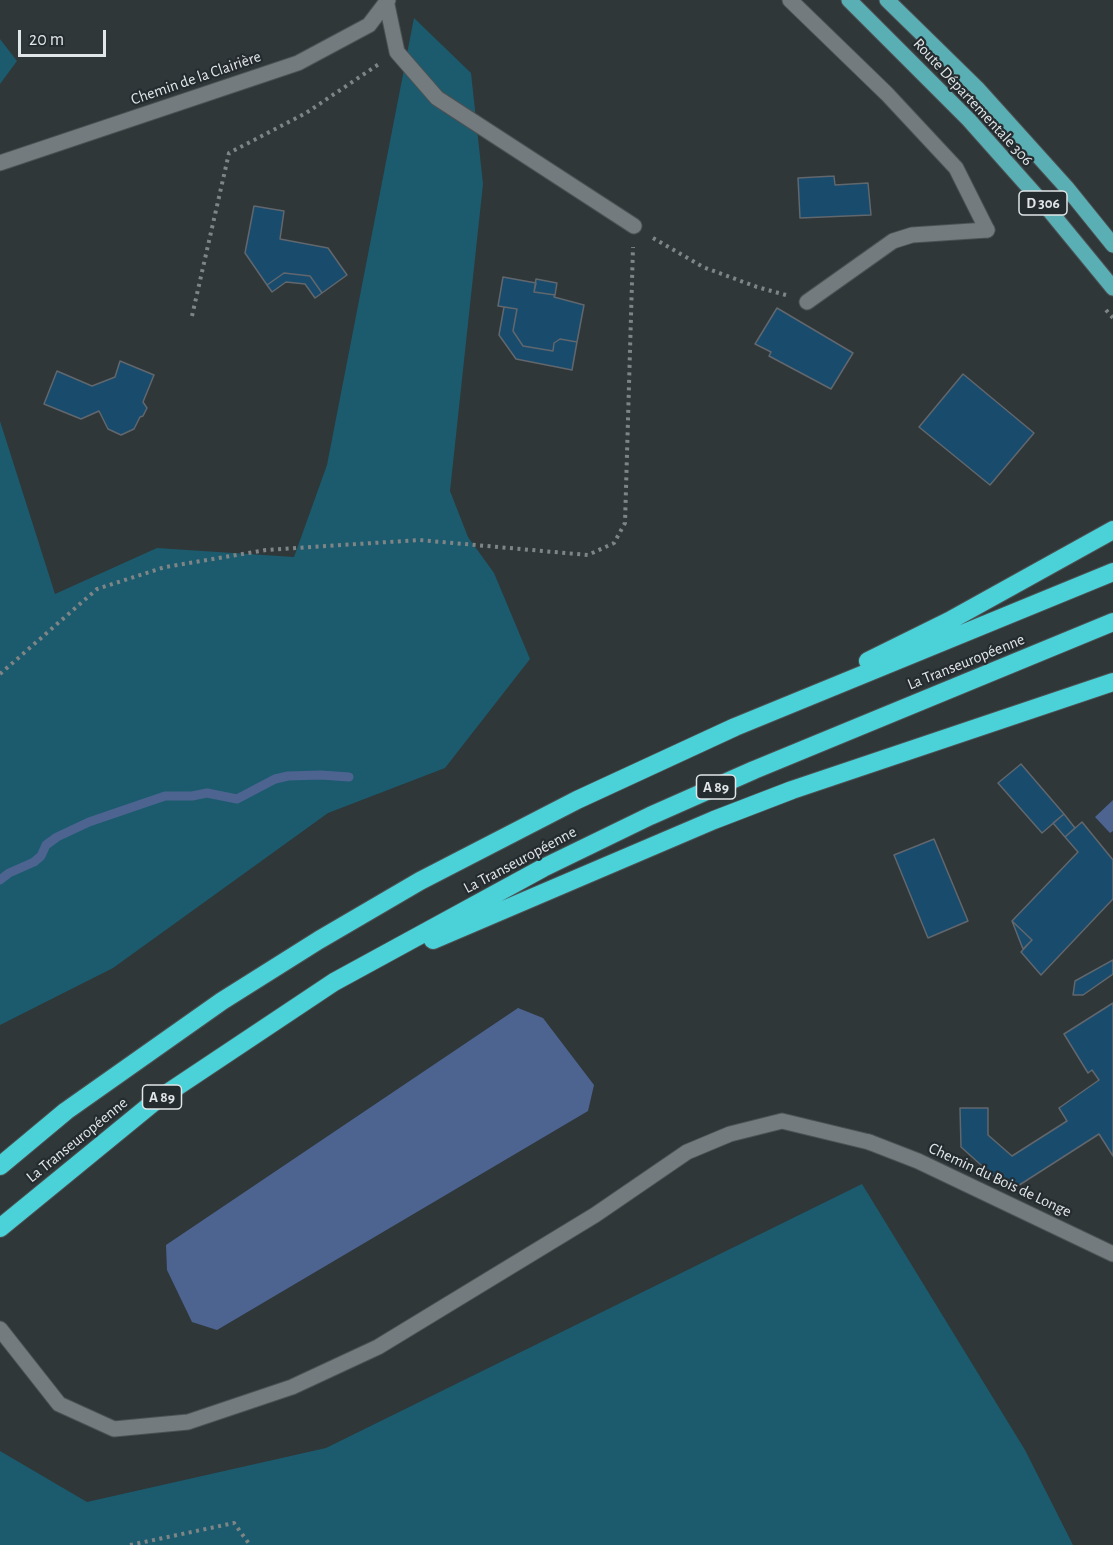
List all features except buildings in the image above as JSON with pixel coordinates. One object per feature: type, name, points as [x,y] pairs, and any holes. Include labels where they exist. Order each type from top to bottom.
[{"type":"highway","points":[[735,727],[949,621],[1113,530]]},
{"type":"highway","name":"La Transeuropéenne","points":[[0,1166],[66,1111],[222,1001],[319,940],[420,881],[577,800],[735,727],[1113,572]]},
{"type":"highway","name":"La Transeuropéenne","points":[[0,1228],[154,1102],[334,982],[543,868],[650,816],[754,770],[1113,622]]},
{"type":"highway","points":[[334,982],[714,820],[783,793],[1113,682]]},
{"type":"main road","name":"Route Départementale 306","points":[[849,0],[969,120],[1049,210],[1113,288]]},
{"type":"main road","name":"Route Départementale 306","points":[[887,0],[977,88],[1067,188],[1113,244]]},
{"type":"street","points":[[387,0],[397,52],[437,98],[633,226]]},
{"type":"street","name":"Chemin de la Clairière","points":[[0,163],[298,63],[369,24],[387,0]]},
{"type":"street","points":[[790,0],[887,94],[956,168],[987,230],[912,235],[893,241],[807,302]]},
{"type":"street","name":"Chemin du Bois de Longe","points":[[0,1329],[59,1404],[114,1429],[188,1422],[292,1387],[378,1347],[595,1215],[687,1152],[730,1134],[782,1121],[869,1142],[918,1161],[1113,1254]]},
{"type":"path","points":[[192,316],[229,153],[306,113],[397,52]]},
{"type":"path","points":[[0,674],[97,589],[165,567],[266,550],[419,540],[588,555],[614,543],[625,523],[633,226],[703,267],[807,302]]},
{"type":"path","points":[[130,1545],[234,1523],[250,1545]]},
{"type":"shaded area","points":[[414,18],[471,73],[483,184],[450,491],[468,537],[494,573],[530,659],[445,768],[328,813],[113,968],[0,1025],[0,421],[55,594],[157,548],[294,557],[327,465]]},
{"type":"shaded area","points":[[0,39],[17,61],[0,84]]},
{"type":"shaded area","points":[[1113,800],[1113,831],[1110,833],[1095,817]]},
{"type":"shaded area","points":[[518,1008],[543,1018],[594,1085],[588,1111],[217,1330],[192,1322],[167,1270],[166,1245]]},
{"type":"shaded area","points":[[862,1184],[1025,1450],[1073,1545],[0,1545],[0,1451],[87,1502],[326,1448]]},
{"type":"waterway","points":[[0,880],[9,873],[34,862],[41,856],[46,845],[57,837],[89,822],[165,796],[192,796],[207,793],[237,799],[275,779],[288,776],[349,777]]}]
